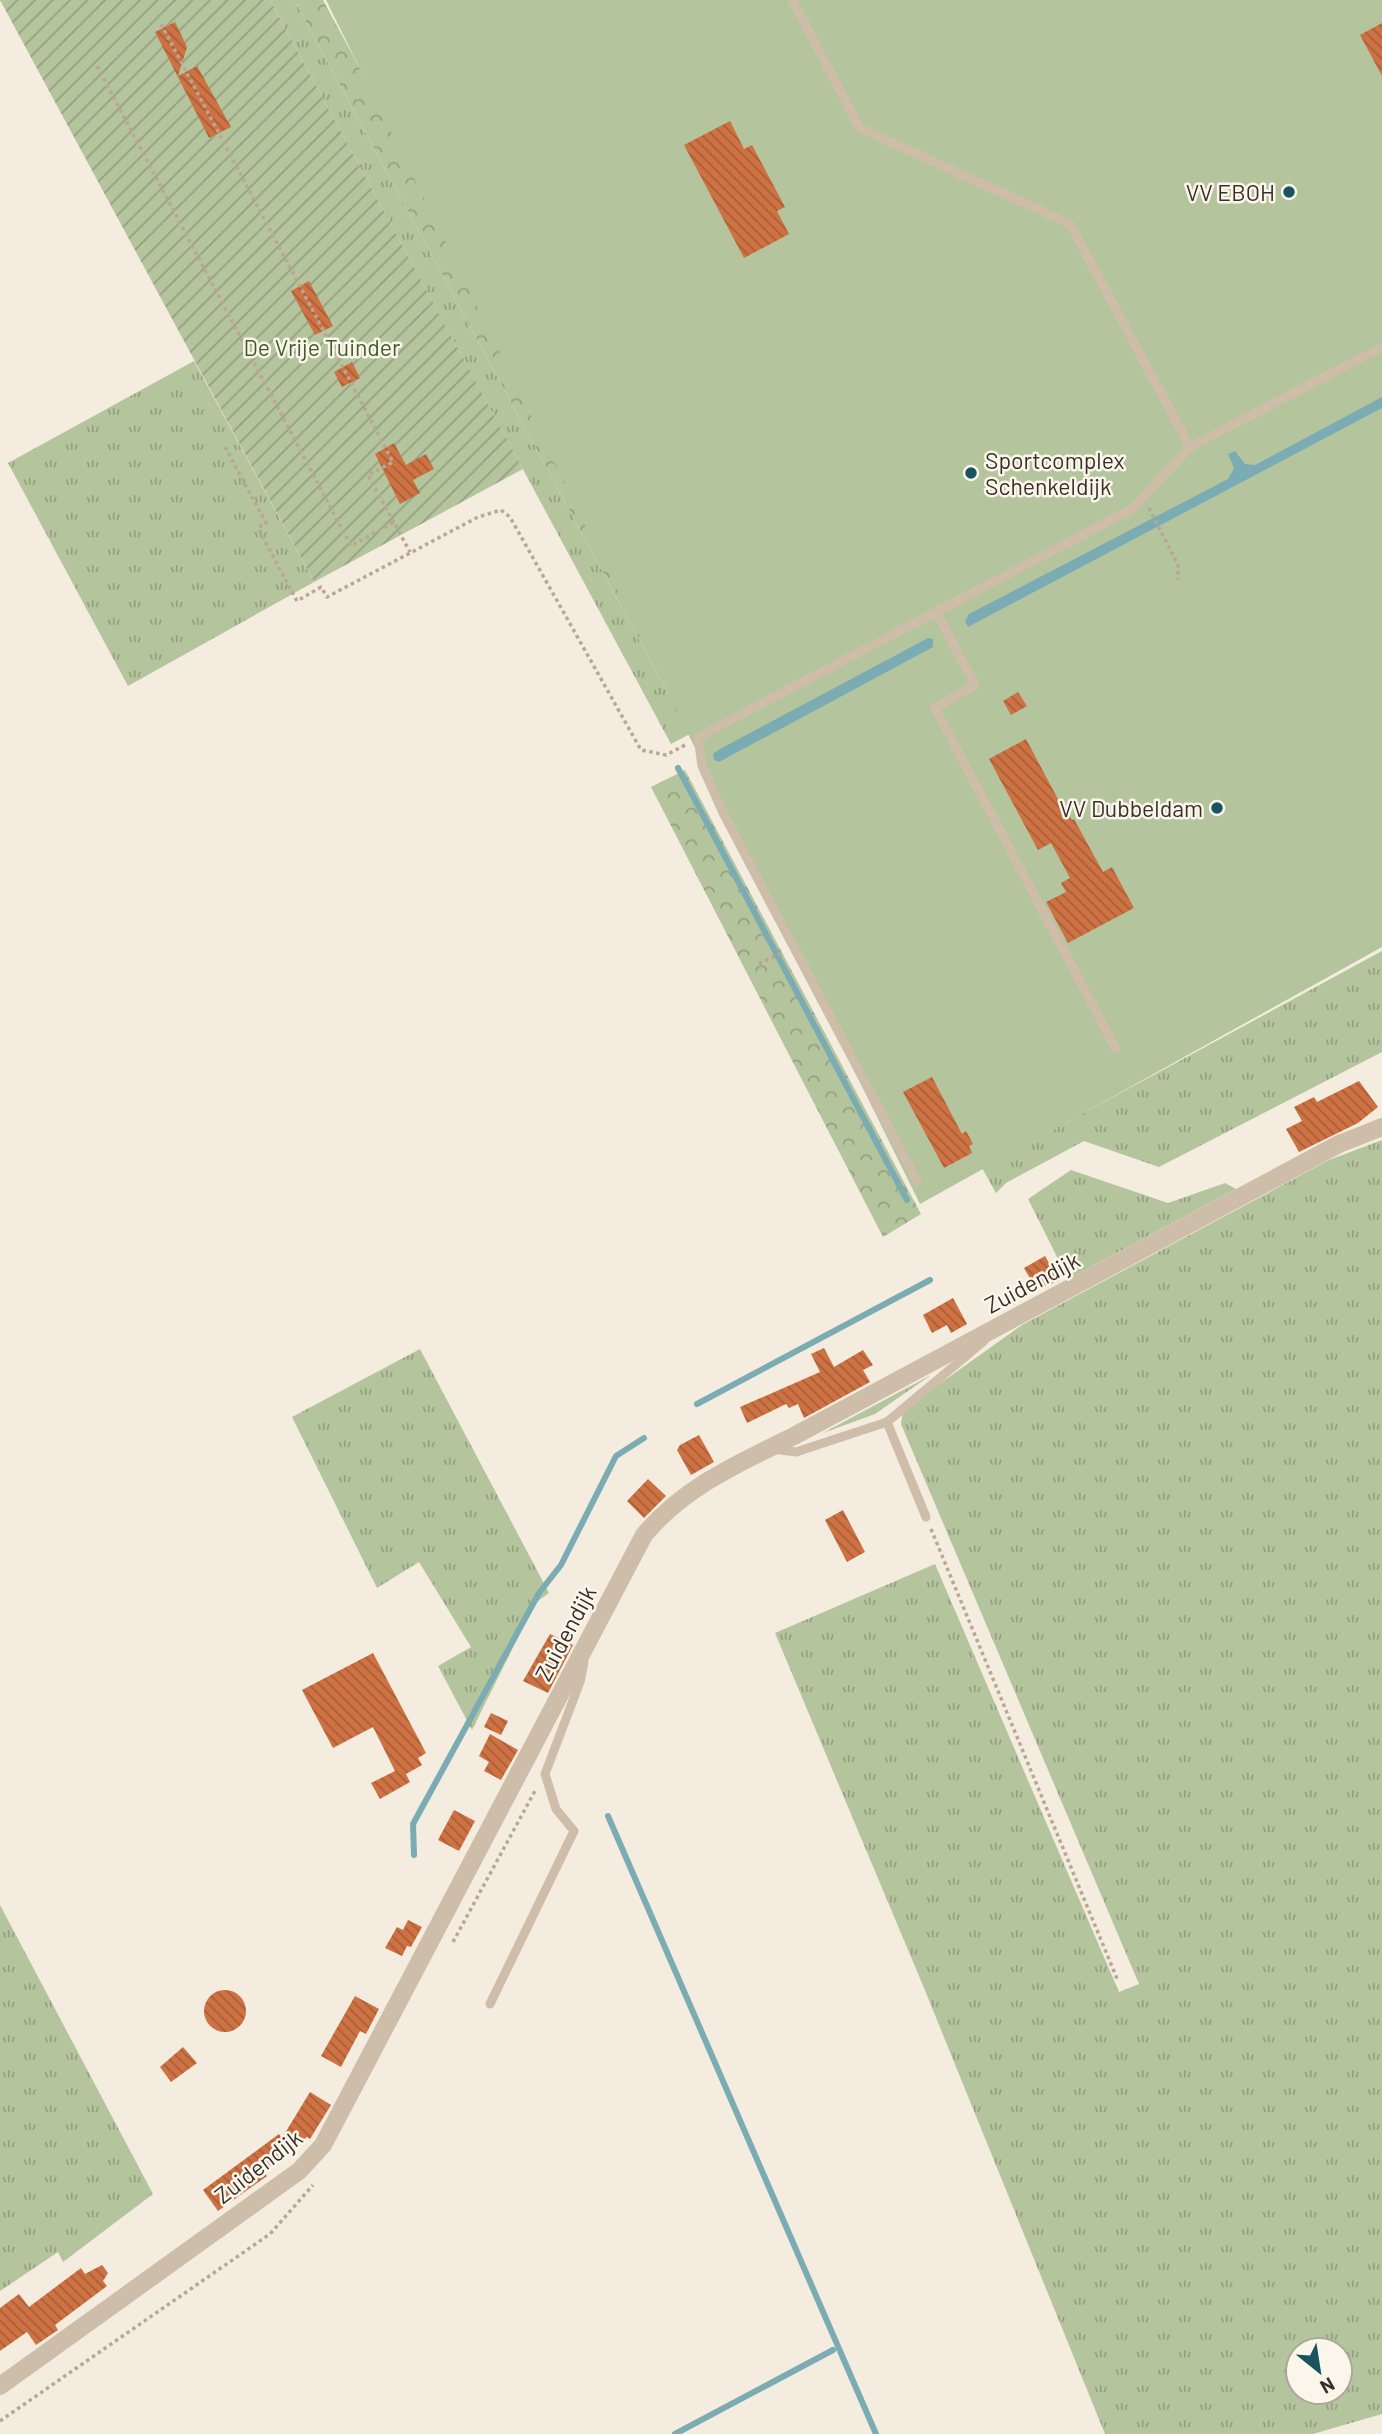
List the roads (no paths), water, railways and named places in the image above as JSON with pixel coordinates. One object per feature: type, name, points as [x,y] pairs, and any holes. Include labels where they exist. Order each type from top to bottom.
[{"type":"street","name":"Zuidendijk","points":[[0,2386],[299,2171],[323,2145],[644,1535],[665,1510],[702,1482],[1004,1325],[1339,1144],[1382,1127]]},
{"type":"lane","points":[[792,0],[860,128],[1070,224],[1191,447]]},
{"type":"lane","points":[[917,1181],[723,813],[702,766],[698,737],[1132,509],[1191,447],[1382,347]]},
{"type":"lane","points":[[937,613],[975,685],[934,708],[1116,1049]]},
{"type":"lane","points":[[769,1448],[796,1452],[887,1422],[1004,1325]]},
{"type":"lane","points":[[887,1422],[926,1517]]},
{"type":"lane","points":[[490,2004],[575,1831],[556,1809],[545,1774],[580,1682],[587,1643]]},
{"type":"water","points":[[1382,397],[1382,408],[968,627],[965,621],[969,614],[1228,479],[1234,468],[1228,454],[1235,451],[1245,464],[1255,465]]},
{"type":"water","points":[[928,638],[933,639],[933,647],[719,762],[714,760],[713,754],[720,749]]},
{"type":"waterway","points":[[678,768],[907,1200]]},
{"type":"waterway","points":[[697,1404],[930,1280]]},
{"type":"waterway","points":[[414,1855],[413,1824],[539,1593],[561,1565],[616,1456],[644,1438]]},
{"type":"waterway","points":[[608,1816],[876,2434]]},
{"type":"waterway","points":[[675,2434],[833,2350]]},
{"type":"place","name":"VV EBOH","points":[[1289,192]]},
{"type":"place","name":"Sportcomplex Schenkeldijk","points":[[971,473]]},
{"type":"place","name":"VV Dubbeldam","points":[[1217,808]]},
{"type":"park label","name":"De Vrije Tuinder","points":[[322,347]]}]
